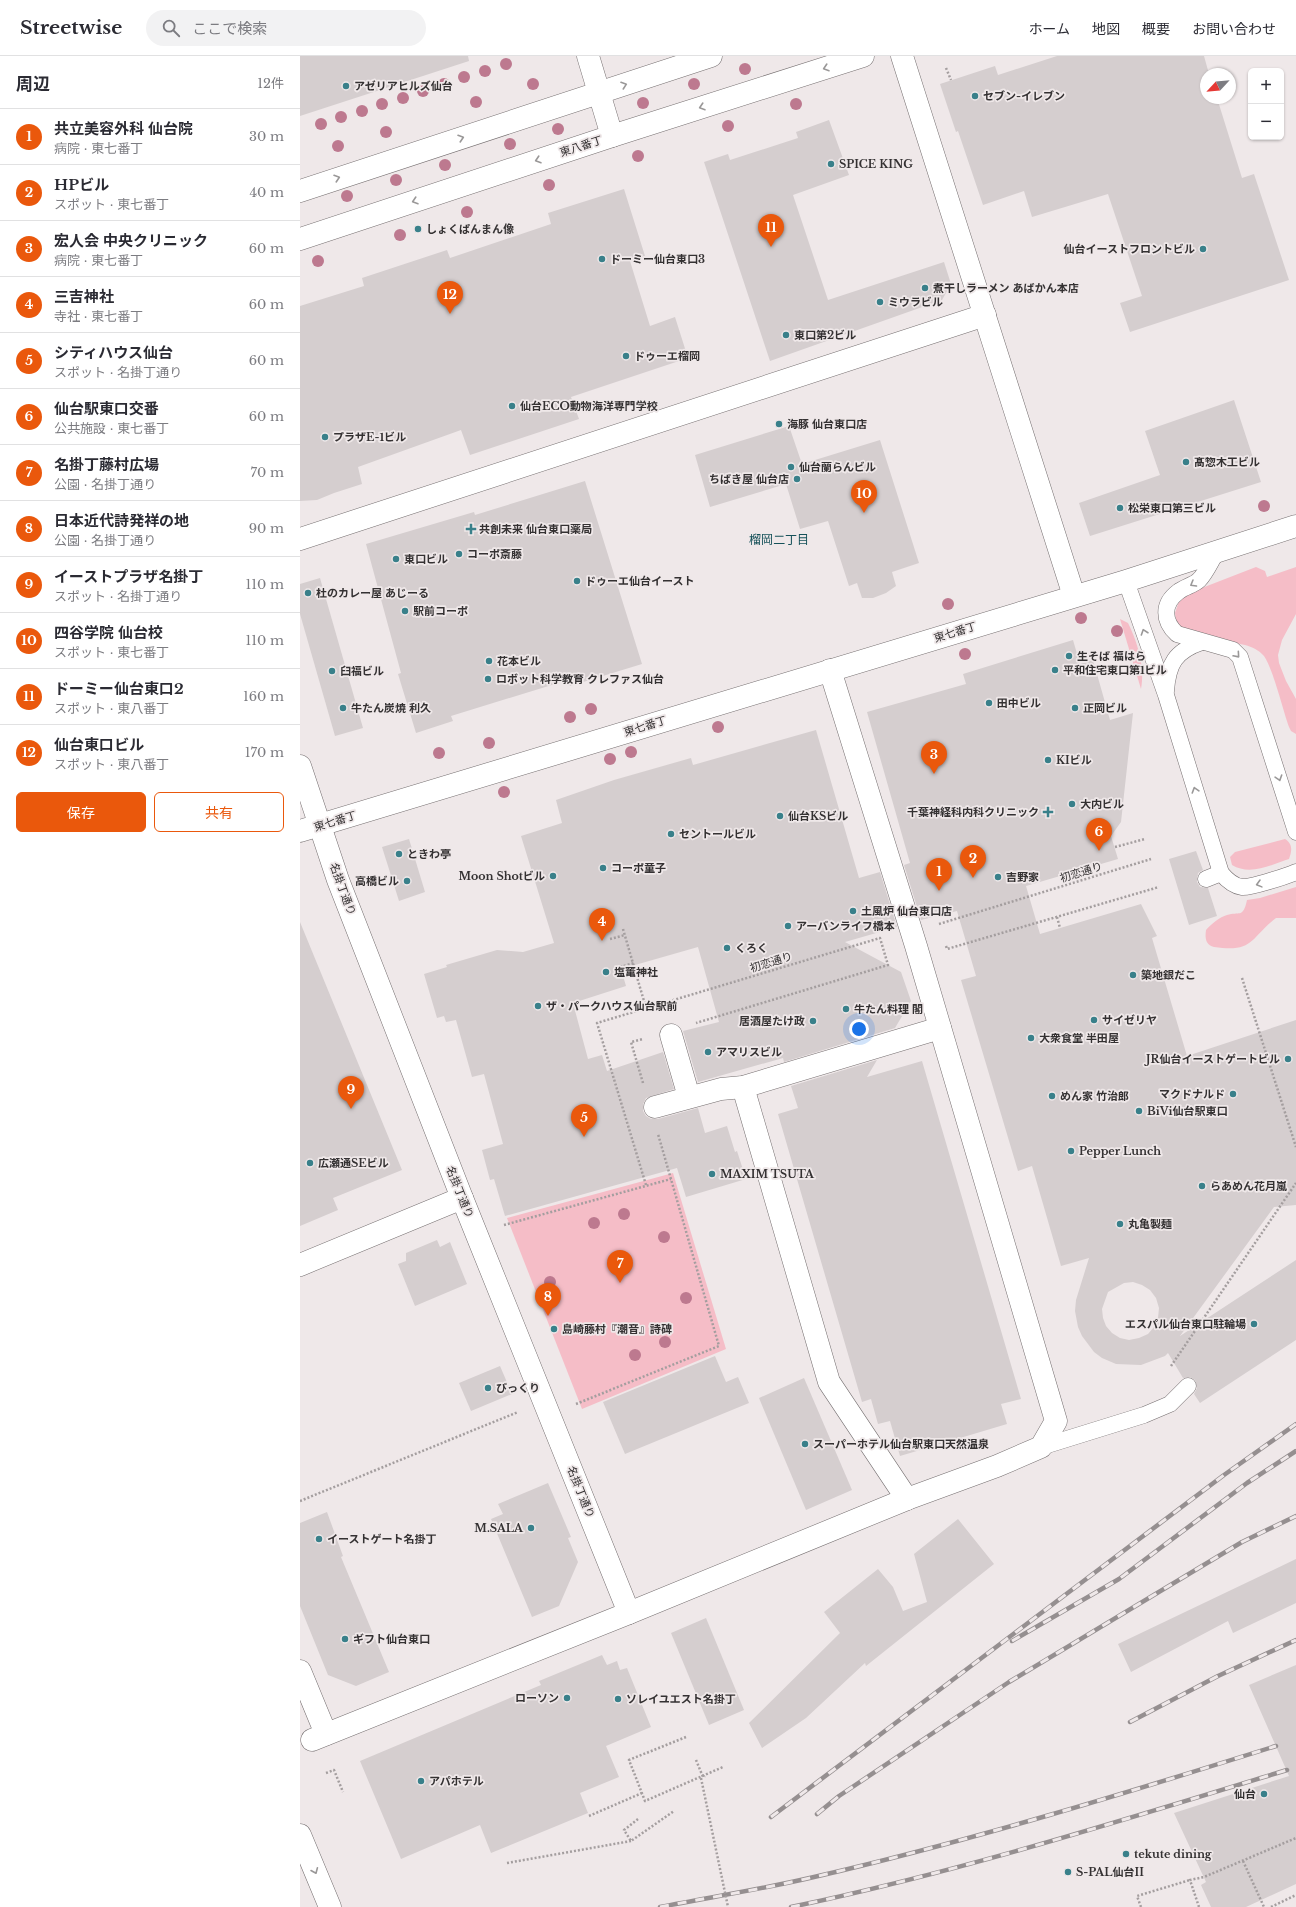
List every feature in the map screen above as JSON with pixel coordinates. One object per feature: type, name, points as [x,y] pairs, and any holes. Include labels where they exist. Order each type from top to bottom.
[{"type":"street","points":[[588,56],[612,136]]},
{"type":"street","points":[[300,190],[710,56]]},
{"type":"street","name":"東八番丁","points":[[300,239],[612,136],[863,56]]},
{"type":"street","points":[[902,56],[1074,596]]},
{"type":"street","points":[[300,539],[985,315]]},
{"type":"street","name":"東七番丁","points":[[310,828],[1126,581],[1296,526]]},
{"type":"street","points":[[300,1671],[319,1737],[629,1613],[907,1499],[997,1466],[1041,1447],[1056,1421],[940,1028],[830,670]]},
{"type":"street","name":"名掛丁通り","points":[[300,766],[310,828],[338,880],[462,1198],[629,1613]]},
{"type":"street","points":[[655,1107],[722,1089],[743,1088],[940,1028]]},
{"type":"street","points":[[671,1035],[689,1097]]},
{"type":"street","points":[[743,1088],[829,1382],[907,1499]]},
{"type":"street","points":[[300,1265],[462,1198]]},
{"type":"street","points":[[300,1835],[330,1907]]},
{"type":"lane","points":[[1216,553],[1199,580],[1178,592],[1169,601],[1166,607],[1167,621],[1171,629],[1177,634],[1233,650],[1240,657],[1296,832]]},
{"type":"lane","points":[[1126,581],[1166,695],[1221,873],[1228,880],[1242,887],[1287,876],[1296,872]]},
{"type":"lane","points":[[1166,695],[1168,673],[1175,658],[1191,646],[1202,642]]},
{"type":"lane","points":[[1206,879],[1221,873]]},
{"type":"lane","points":[[1041,1447],[1144,1415],[1170,1404],[1188,1386]]},
{"type":"path","points":[[946,68],[951,80]]},
{"type":"path","points":[[1115,847],[1144,839]]},
{"type":"path","name":"初恋通り","points":[[941,930],[939,923],[1151,860]]},
{"type":"path","points":[[945,943],[947,949],[1159,887]]},
{"type":"path","points":[[1057,917],[1060,928]]},
{"type":"path","points":[[623,929],[646,1008]]},
{"type":"path","points":[[610,939],[625,935]]},
{"type":"path","name":"初恋通り","points":[[646,1185],[597,1023],[880,938],[888,965],[690,1024]]},
{"type":"path","points":[[620,967],[634,963]]},
{"type":"path","points":[[1242,978],[1296,1147]]},
{"type":"path","points":[[504,1225],[671,1178],[719,1346],[576,1404]]},
{"type":"path","points":[[1168,1370],[1296,1183]]},
{"type":"path","points":[[300,1501],[520,1411]]},
{"type":"path","points":[[686,1737],[629,1760],[645,1801],[701,1778],[723,1767],[704,1777],[696,1760]]},
{"type":"path","points":[[326,1774],[334,1770],[343,1792]]},
{"type":"path","points":[[701,1778],[728,1907]]},
{"type":"path","points":[[589,1816],[642,1793]]},
{"type":"path","points":[[507,1863],[632,1841],[674,1811]]},
{"type":"path","points":[[632,1841],[624,1830],[638,1819]]},
{"type":"path","points":[[1140,1907],[1137,1896],[1204,1877],[1296,1838]]},
{"type":"path","points":[[1243,1861],[1264,1907]]},
{"type":"path","points":[[1190,1880],[1199,1907]]},
{"type":"path","points":[[1271,1907],[1296,1895]]},
{"type":"shaded area","points":[[1256,567],[1265,571],[1267,577],[1296,567],[1296,614],[1282,640],[1278,655],[1279,663],[1286,681],[1296,699],[1296,734],[1291,731],[1289,727],[1271,670],[1262,654],[1245,645],[1184,633],[1176,621],[1175,613],[1179,601],[1189,593]]},
{"type":"shaded area","points":[[1120,619],[1128,623],[1138,647],[1142,673],[1141,689]]},
{"type":"shaded area","points":[[1285,839],[1291,845],[1289,859],[1253,870],[1246,870],[1232,865],[1230,857],[1235,852]]},
{"type":"shaded area","points":[[1296,887],[1296,918],[1276,918],[1256,938],[1244,946],[1237,948],[1214,947],[1207,943],[1206,930],[1224,916],[1242,912],[1247,900],[1260,898]]},
{"type":"shaded area","points":[[673,1173],[726,1349],[582,1409],[507,1218]]},
{"type":"building","name":"アゼリアヒルズ仙台","points":[[300,56],[468,56],[469,61],[300,116]]},
{"type":"building","points":[[1057,56],[1204,56],[1207,68],[1200,68],[1200,104],[1219,104],[1242,178],[1254,174],[1289,280],[1130,332],[1120,303],[1142,296],[1108,194],[1032,217],[1024,191],[983,205],[958,131],[956,132],[940,84],[995,66],[998,75]]},
{"type":"building","points":[[829,120],[849,175],[793,195],[828,300],[944,262],[951,284],[942,300],[770,361],[704,162],[728,154],[730,160],[798,138],[796,132]]},
{"type":"building","points":[[624,189],[645,256],[630,261],[650,326],[675,317],[688,358],[571,397],[579,419],[470,455],[461,430],[358,467],[362,484],[317,500],[300,501],[300,306],[364,286],[362,278],[447,250],[450,258],[551,224],[548,213]]},
{"type":"building","points":[[1234,400],[1261,482],[1090,536],[1079,503],[1160,475],[1145,431]]},
{"type":"building","points":[[789,426],[802,464],[880,440],[919,563],[892,572],[896,586],[886,593],[873,598],[862,598],[857,583],[849,586],[828,521],[800,529],[786,484],[710,507],[695,455]]},
{"type":"building","points":[[585,481],[642,664],[570,686],[568,680],[451,716],[453,721],[416,733],[398,674],[401,673],[366,544],[474,512],[475,515]]},
{"type":"building","name":"臼福ビル","points":[[320,578],[363,728],[335,736],[300,614],[300,584]]},
{"type":"building","points":[[1073,640],[1080,664],[1093,660],[1110,720],[1133,713],[1121,822],[1111,836],[1118,859],[1026,886],[1040,934],[1141,904],[1157,936],[1152,938],[1187,1056],[1296,1020],[1296,1205],[1274,1207],[1180,1336],[1296,1260],[1296,1340],[1200,1403],[1194,1394],[1197,1388],[1195,1380],[1190,1377],[1183,1378],[1168,1353],[1165,1356],[1141,1365],[1116,1364],[1102,1358],[1094,1352],[1082,1336],[1078,1327],[1075,1311],[1076,1300],[1089,1258],[1061,1266],[1032,1166],[1018,1171],[961,980],[976,976],[957,911],[921,920],[904,865],[910,863],[867,712],[966,684],[963,674]],"holes":[[[1133,1282],[1150,1290],[1156,1298],[1159,1308],[1158,1318],[1154,1327],[1148,1334],[1129,1340],[1120,1338],[1112,1333],[1106,1326],[1103,1318],[1102,1309],[1108,1292],[1124,1283]]]},
{"type":"building","points":[[816,730],[859,878],[880,872],[897,927],[845,942],[901,972],[911,1001],[895,1028],[784,1062],[783,1058],[698,1082],[683,1031],[719,1022],[698,947],[621,969],[626,986],[573,1003],[588,1059],[602,1055],[607,1071],[663,1052],[674,1089],[646,1098],[643,1104],[643,1111],[646,1116],[651,1119],[658,1119],[698,1108],[705,1133],[727,1126],[735,1152],[737,1151],[746,1179],[686,1197],[677,1168],[505,1216],[494,1179],[490,1180],[482,1150],[503,1144],[484,1074],[472,1077],[456,1020],[446,1022],[444,1016],[437,1018],[424,974],[447,967],[446,965],[497,950],[523,952],[554,943],[521,836],[562,823],[556,800],[614,780],[691,758],[693,765]]},
{"type":"building","name":"高橋ビル","points":[[409,839],[425,892],[399,901],[382,847]]},
{"type":"building","points":[[1196,851],[1203,870],[1198,873],[1197,882],[1200,887],[1208,888],[1217,916],[1189,925],[1169,859]]},
{"type":"building","points":[[300,922],[402,1170],[333,1198],[338,1210],[300,1226]]},
{"type":"building","points":[[877,1060],[867,1077],[922,1061],[1021,1399],[1001,1404],[1007,1424],[900,1456],[890,1421],[878,1424],[871,1399],[862,1402],[778,1114],[798,1108],[791,1086]]},
{"type":"building","points":[[437,1240],[440,1247],[450,1242],[467,1284],[415,1306],[398,1264],[406,1261],[406,1253]]},
{"type":"building","points":[[715,1356],[726,1382],[738,1377],[749,1403],[625,1454],[603,1402]]},
{"type":"building","points":[[500,1366],[512,1394],[471,1411],[459,1383]]},
{"type":"building","name":"スーパーホテル仙台駅東口天然温泉","points":[[804,1378],[852,1490],[806,1510],[759,1398]]},
{"type":"building","points":[[548,1483],[571,1537],[568,1538],[578,1562],[559,1606],[532,1617],[491,1519],[503,1514],[498,1504]]},
{"type":"building","name":"ギフト仙台東口","points":[[327,1512],[343,1556],[341,1557],[389,1672],[356,1686],[328,1675],[300,1606],[300,1523]]},
{"type":"building","points":[[958,1519],[994,1564],[866,1666],[865,1663],[806,1718],[762,1748],[749,1723],[840,1633],[824,1612],[878,1569],[893,1587],[903,1611],[927,1602],[914,1554]]},
{"type":"building","points":[[1296,1559],[1296,1603],[1233,1633],[1228,1621],[1131,1672],[1118,1644]]},
{"type":"building","points":[[706,1618],[744,1710],[709,1725],[671,1633]]},
{"type":"building","points":[[602,1655],[607,1665],[617,1661],[620,1670],[627,1668],[651,1727],[606,1746],[619,1777],[580,1793],[588,1813],[491,1853],[480,1825],[401,1859],[360,1761],[541,1685],[539,1681]]},
{"type":"building","name":"仙台","points":[[1296,1665],[1296,1884],[1246,1907],[1211,1907],[1201,1885],[1206,1882],[1174,1813],[1289,1776],[1249,1685]]},
{"type":"railway","points":[[771,1817],[1224,1475],[1296,1424]]},
{"type":"railway","points":[[1012,1641],[1119,1579],[1247,1483],[1296,1451]]},
{"type":"railway","points":[[817,1814],[839,1796],[1009,1682],[1242,1542],[1296,1516]]},
{"type":"railway","points":[[1130,1722],[1218,1676],[1296,1640]]},
{"type":"railway","points":[[660,1907],[795,1881],[930,1848],[1104,1799],[1276,1746]]},
{"type":"railway","points":[[791,1907],[916,1878],[979,1861],[1102,1826],[1287,1770]]},
{"type":"place","name":"アゼリアヒルズ仙台","points":[[346,86]]},
{"type":"place","name":"セブン-イレブン","points":[[975,96]]},
{"type":"place","name":"SPICE KING","points":[[831,164]]},
{"type":"place","name":"しょくぱんまん像","points":[[418,229]]},
{"type":"place","name":"ドーミー仙台東口2","points":[[771,247]]},
{"type":"place","name":"仙台イーストフロントビル","points":[[1203,249]]},
{"type":"place","name":"ドーミー仙台東口3","points":[[602,259]]},
{"type":"place","name":"煮干しラーメン あばかん本店","points":[[925,288]]},
{"type":"place","name":"ミウラビル","points":[[880,302]]},
{"type":"place","name":"仙台東口ビル","points":[[450,314]]},
{"type":"place","name":"東口第2ビル","points":[[786,335]]},
{"type":"place","name":"ドゥーエ榴岡","points":[[626,356]]},
{"type":"place","name":"仙台ECO動物海洋専門学校","points":[[512,406]]},
{"type":"place","name":"海豚 仙台東口店","points":[[779,424]]},
{"type":"place","name":"プラザE-1ビル","points":[[325,437]]},
{"type":"place","name":"髙惣木工ビル","points":[[1186,462]]},
{"type":"place","name":"仙台蘭らんビル","points":[[791,467]]},
{"type":"place","name":"ちばき屋 仙台店","points":[[797,479]]},
{"type":"place","name":"松栄東口第三ビル","points":[[1120,508]]},
{"type":"place","name":"四谷学院 仙台校","points":[[864,513]]},
{"type":"place","name":"共創未来 仙台東口薬局","points":[[471,529]]},
{"type":"place","name":"コーポ斎藤","points":[[459,554]]},
{"type":"place","name":"東口ビル","points":[[396,559]]},
{"type":"place","name":"ドゥーエ仙台イースト","points":[[577,581]]},
{"type":"place","name":"杜のカレー屋 あじーる","points":[[308,593]]},
{"type":"place","name":"駅前コーポ","points":[[405,611]]},
{"type":"place","name":"生そば 福はら","points":[[1069,656]]},
{"type":"place","name":"花本ビル","points":[[489,661]]},
{"type":"place","name":"平和住宅東口第1ビル","points":[[1055,670]]},
{"type":"place","name":"臼福ビル","points":[[332,671]]},
{"type":"place","name":"ロボット科学教育 クレファス仙台","points":[[488,679]]},
{"type":"place","name":"田中ビル","points":[[989,703]]},
{"type":"place","name":"牛たん炭焼 利久","points":[[343,708]]},
{"type":"place","name":"正岡ビル","points":[[1075,708]]},
{"type":"place","name":"KIビル","points":[[1048,760]]},
{"type":"place","name":"宏人会 中央クリニック","points":[[934,774]]},
{"type":"place","name":"大内ビル","points":[[1072,804]]},
{"type":"place","name":"千葉神経科内科クリニック","points":[[1048,812]]},
{"type":"place","name":"仙台KSビル","points":[[780,816]]},
{"type":"place","name":"セントールビル","points":[[671,834]]},
{"type":"place","name":"仙台駅東口交番","points":[[1099,851]]},
{"type":"place","name":"ときわ亭","points":[[399,854]]},
{"type":"place","name":"コーポ童子","points":[[603,868]]},
{"type":"place","name":"Moon Shotビル","points":[[553,876]]},
{"type":"place","name":"吉野家","points":[[998,877]]},
{"type":"place","name":"HPビル","points":[[973,878]]},
{"type":"place","name":"高橋ビル","points":[[407,881]]},
{"type":"place","name":"共立美容外科 仙台院","points":[[939,891]]},
{"type":"place","name":"土風炉 仙台東口店","points":[[853,911]]},
{"type":"place","name":"アーバンライフ橋本","points":[[788,926]]},
{"type":"place","name":"三吉神社","points":[[602,941]]},
{"type":"place","name":"くろく","points":[[727,948]]},
{"type":"place","name":"塩竃神社","points":[[606,972]]},
{"type":"place","name":"築地銀だこ","points":[[1133,975]]},
{"type":"place","name":"ザ・パークハウス仙台駅前","points":[[538,1006]]},
{"type":"place","name":"牛たん料理 閣","points":[[846,1009]]},
{"type":"place","name":"サイゼリヤ","points":[[1094,1020]]},
{"type":"place","name":"居酒屋たけ政","points":[[813,1021]]},
{"type":"place","name":"大衆食堂 半田屋","points":[[1031,1038]]},
{"type":"place","name":"アマリスビル","points":[[708,1052]]},
{"type":"place","name":"JR仙台イーストゲートビル","points":[[1288,1059]]},
{"type":"place","name":"マクドナルド","points":[[1233,1094]]},
{"type":"place","name":"めん家 竹治郎","points":[[1052,1096]]},
{"type":"place","name":"イーストプラザ名掛丁","points":[[351,1109]]},
{"type":"place","name":"BiVi仙台駅東口","points":[[1139,1111]]},
{"type":"place","name":"シティハウス仙台","points":[[584,1137]]},
{"type":"place","name":"Pepper Lunch","points":[[1071,1151]]},
{"type":"place","name":"広瀬通SEビル","points":[[310,1163]]},
{"type":"place","name":"MAXIM TSUTA","points":[[712,1174]]},
{"type":"place","name":"らあめん花月嵐","points":[[1202,1186]]},
{"type":"place","name":"丸亀製麺","points":[[1120,1224]]},
{"type":"place","name":"名掛丁藤村広場","points":[[620,1283]]},
{"type":"place","name":"日本近代詩発祥の地","points":[[548,1316]]},
{"type":"place","name":"エスパル仙台東口駐輪場","points":[[1254,1324]]},
{"type":"place","name":"島崎藤村『潮音』詩碑","points":[[554,1329]]},
{"type":"place","name":"びっくり","points":[[488,1388]]},
{"type":"place","name":"スーパーホテル仙台駅東口天然温泉","points":[[805,1444]]},
{"type":"place","name":"M.SALA","points":[[531,1528]]},
{"type":"place","name":"イーストゲート名掛丁","points":[[319,1539]]},
{"type":"place","name":"ギフト仙台東口","points":[[345,1639]]},
{"type":"place","name":"ローソン","points":[[567,1698]]},
{"type":"place","name":"ソレイユエスト名掛丁","points":[[618,1699]]},
{"type":"place","name":"アパホテル","points":[[421,1781]]},
{"type":"place","name":"仙台","points":[[1264,1794]]},
{"type":"place","name":"tekute dining","points":[[1126,1854]]},
{"type":"place","name":"S-PAL仙台II","points":[[1068,1872]]},
{"type":"district","name":"榴岡二丁目","points":[[779,539]]}]
